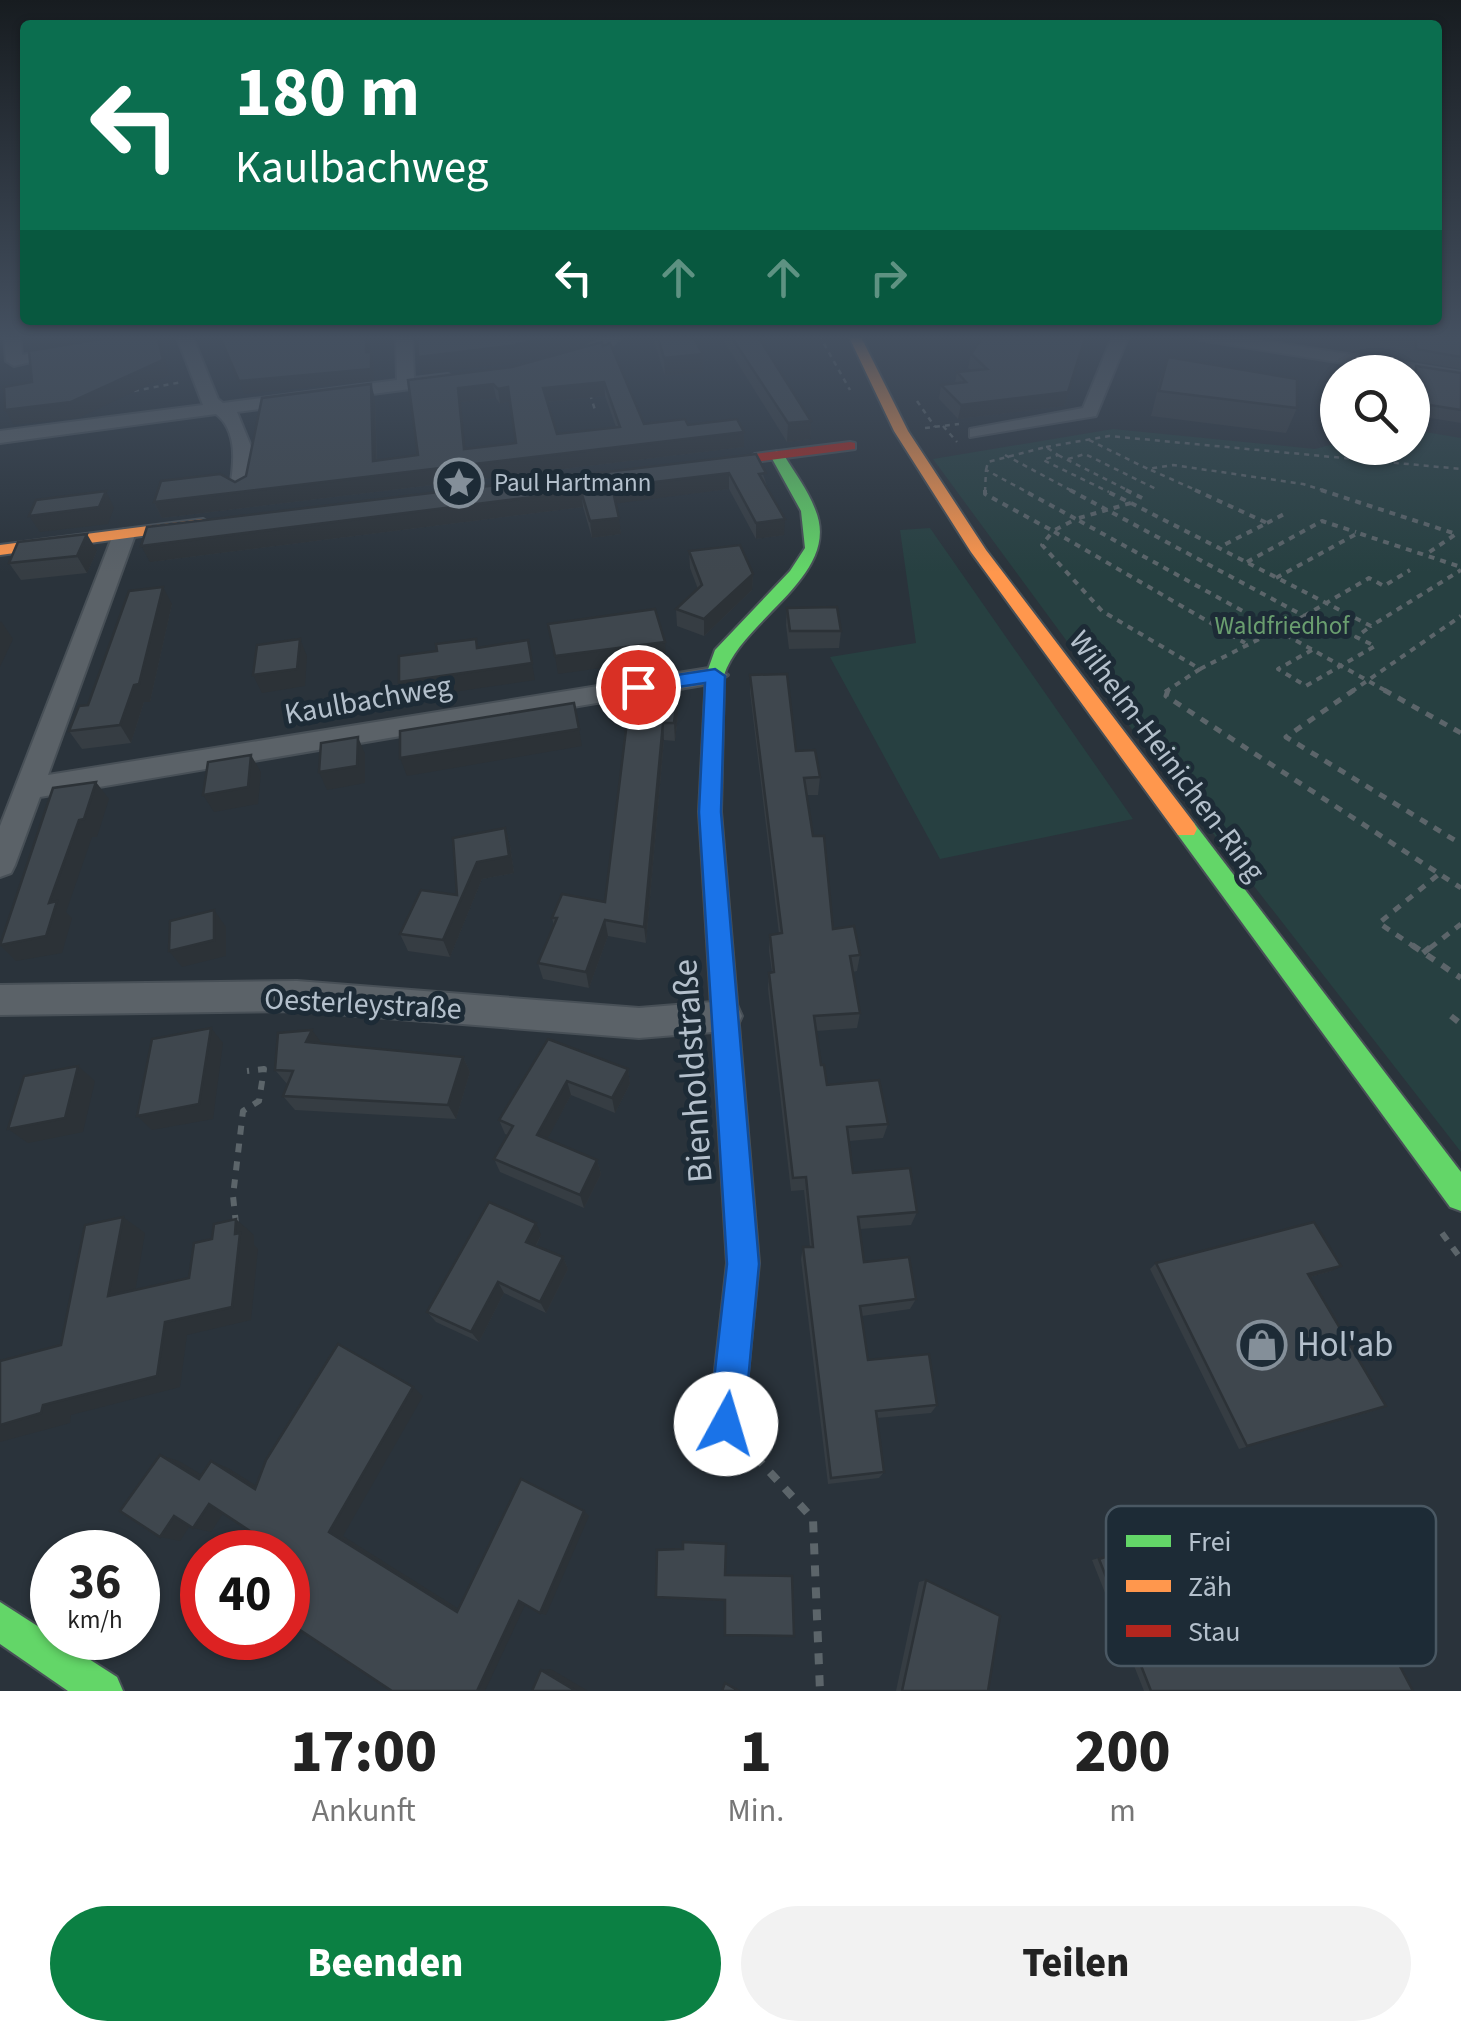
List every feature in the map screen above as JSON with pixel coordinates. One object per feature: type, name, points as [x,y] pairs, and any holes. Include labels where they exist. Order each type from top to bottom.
[{"type":"street","points":[[0,437],[175,414]]},
{"type":"street","points":[[228,414],[245,456],[240,488]]},
{"type":"street","name":"Wilhelm-Heinichen-Ring","points":[[895,414],[929,479],[979,552],[1461,1196]]},
{"type":"street","points":[[976,433],[1080,414]]},
{"type":"street","points":[[739,460],[850,446]]},
{"type":"street","name":"Bienholdstraße","points":[[726,1424],[743,1264],[710,812],[715,676],[722,654],[796,574],[813,548],[809,511],[777,455]]},
{"type":"street","points":[[0,550],[233,520]]},
{"type":"street","points":[[0,865],[124,535]]},
{"type":"street","name":"Kaulbachweg","points":[[31,788],[715,676]]},
{"type":"street","name":"Oesterleystraße","points":[[0,1000],[297,996],[639,1023],[725,1016]]},
{"type":"street","points":[[0,1620],[103,1691]]},
{"type":"path","points":[[926,414],[935,427]]},
{"type":"path","points":[[1088,431],[1098,438]]},
{"type":"path","points":[[1245,643],[985,494],[988,462],[1004,455],[1098,438],[1461,469]]},
{"type":"path","points":[[1089,440],[1266,523]]},
{"type":"path","points":[[1046,448],[1144,499]]},
{"type":"path","points":[[1068,460],[1085,454],[1156,489]]},
{"type":"path","points":[[1004,455],[1304,616]]},
{"type":"path","points":[[1058,455],[1044,460],[1372,626]]},
{"type":"path","points":[[1148,469],[1172,465],[1303,484],[1456,534],[1425,555]]},
{"type":"path","points":[[986,470],[1461,732]]},
{"type":"path","points":[[1131,503],[1076,519],[1053,530],[1042,545],[1088,600],[1200,669]]},
{"type":"path","points":[[1218,548],[1286,513]]},
{"type":"path","points":[[1246,562],[1322,522],[1461,569]]},
{"type":"path","points":[[1276,578],[1358,533]]},
{"type":"path","points":[[1313,649],[1278,669],[1306,686],[1374,646],[1356,636],[1461,569]]},
{"type":"path","points":[[1410,570],[1384,586],[1369,578],[1304,616],[1245,643],[1164,692],[1461,888]]},
{"type":"path","points":[[1461,616],[1286,737],[1461,844]]},
{"type":"path","points":[[1439,874],[1379,923],[1461,978]]},
{"type":"path","points":[[1424,953],[1461,924]]},
{"type":"path","points":[[1450,1016],[1461,1024]]},
{"type":"path","points":[[236,1228],[233,1196],[243,1111],[258,1101],[264,1069],[247,1071]]},
{"type":"path","points":[[726,1424],[813,1519],[820,1691]]},
{"type":"green space","name":"Waldfriedhof","points":[[1113,429],[1320,448],[1320,465],[1430,465],[1430,433],[1461,438],[1461,1152],[1124,719],[933,459]]},
{"type":"green space","points":[[930,528],[1133,819],[940,859],[830,657],[916,643],[900,530]]},
{"type":"building","points":[[259,414],[372,414],[373,461],[418,455],[413,414],[461,414],[464,449],[516,443],[512,414],[551,414],[557,434],[620,427],[615,414],[640,414],[644,424],[685,419],[688,425],[737,419],[744,432],[154,502],[161,481],[220,474],[235,482],[246,476]]},
{"type":"building","points":[[782,414],[807,414],[811,421],[788,423]]},
{"type":"building","points":[[756,454],[766,473],[759,474],[785,519],[756,523],[729,473],[612,487],[619,518],[590,521],[581,491],[141,546],[147,527]]},
{"type":"building","points":[[106,491],[99,507],[29,516],[36,500]]},
{"type":"building","points":[[87,534],[77,556],[9,563],[18,542]]},
{"type":"building","points":[[740,545],[753,574],[704,619],[676,609],[702,585],[689,551]]},
{"type":"building","points":[[163,587],[139,684],[134,685],[120,725],[69,731],[79,706],[88,705],[129,591]]},
{"type":"building","points":[[837,607],[841,631],[790,631],[787,608]]},
{"type":"building","points":[[655,609],[665,642],[555,656],[548,624]]},
{"type":"building","points":[[300,639],[297,669],[253,675],[257,645]]},
{"type":"building","points":[[476,639],[477,648],[528,640],[532,663],[399,682],[399,656],[437,651],[436,644]]},
{"type":"building","points":[[787,674],[796,751],[815,750],[820,777],[804,778],[813,836],[824,836],[833,929],[854,926],[860,955],[850,956],[860,1013],[814,1016],[821,1065],[827,1085],[879,1080],[888,1124],[847,1127],[853,1173],[910,1168],[917,1212],[858,1217],[864,1262],[909,1257],[916,1299],[860,1306],[868,1360],[929,1354],[937,1405],[876,1411],[884,1472],[831,1478],[803,1247],[813,1247],[806,1177],[793,1178],[769,973],[774,972],[770,935],[782,933],[750,675]]},
{"type":"building","points":[[630,697],[677,698],[674,723],[663,723],[644,927],[605,920],[586,972],[538,963],[557,918],[552,918],[562,894],[605,902]]},
{"type":"building","points":[[574,703],[579,729],[400,758],[400,731]]},
{"type":"building","points":[[358,737],[357,766],[319,772],[321,743]]},
{"type":"building","points":[[251,755],[248,787],[203,795],[208,762]]},
{"type":"building","points":[[96,782],[49,903],[57,901],[46,936],[0,945],[53,788]]},
{"type":"building","points":[[505,828],[509,856],[477,862],[443,940],[400,934],[421,890],[457,895],[453,838]]},
{"type":"building","points":[[214,910],[214,940],[169,951],[170,921]]},
{"type":"building","points":[[211,1028],[199,1104],[137,1116],[152,1039]]},
{"type":"building","points":[[312,1030],[306,1042],[463,1057],[448,1105],[283,1096],[293,1071],[275,1070],[278,1033]]},
{"type":"building","points":[[548,1039],[628,1069],[612,1098],[567,1081],[537,1135],[597,1160],[580,1195],[494,1159],[513,1126],[499,1120]]},
{"type":"building","points":[[78,1066],[65,1118],[8,1129],[24,1076]]},
{"type":"building","points":[[489,1202],[536,1223],[526,1242],[563,1257],[540,1302],[498,1282],[471,1332],[427,1312]]},
{"type":"building","points":[[123,1217],[108,1296],[189,1278],[194,1243],[212,1239],[214,1224],[236,1219],[235,1234],[240,1233],[232,1307],[165,1322],[157,1376],[43,1405],[41,1413],[0,1425],[0,1361],[61,1345],[85,1225]]},
{"type":"building","name":"Hol'ab","points":[[1314,1222],[1341,1266],[1308,1274],[1386,1406],[1247,1446],[1156,1263]]},
{"type":"building","points":[[338,1344],[413,1387],[329,1532],[457,1612],[521,1479],[584,1511],[540,1613],[519,1601],[477,1691],[392,1691],[310,1637],[310,1530],[249,1530],[209,1504],[193,1528],[174,1516],[160,1537],[160,1530],[149,1530],[120,1511],[160,1455],[199,1479],[211,1461],[255,1489],[266,1460]]},
{"type":"building","points":[[683,1542],[726,1544],[725,1575],[792,1576],[794,1636],[725,1635],[725,1600],[656,1597],[657,1550],[683,1549]]},
{"type":"building","points":[[1106,1557],[1106,1577],[1099,1559]]},
{"type":"building","points":[[926,1580],[1000,1616],[988,1691],[902,1691]]},
{"type":"building","points":[[1141,1666],[1400,1666],[1413,1691],[1151,1691]]},
{"type":"building","points":[[541,1670],[576,1691],[532,1691]]},
{"type":"building","points":[[725,1683],[739,1691],[722,1691]]},
{"type":"traffic: fast","points":[[726,1424],[743,1263],[710,812],[715,675],[722,654],[796,574],[813,548],[809,511],[777,455]]},
{"type":"traffic: fast","points":[[1186,829],[1461,1196]]},
{"type":"traffic: fast","points":[[0,1621],[103,1691]]},
{"type":"traffic: slow","points":[[893,414],[979,552],[1186,829]]},
{"type":"traffic: slow","points":[[0,550],[203,524]]},
{"type":"traffic: jam","points":[[755,458],[850,446]]},
{"type":"place","name":"Paul Hartmann","points":[[459,483]]},
{"type":"place","name":"Hol'ab","points":[[1262,1345]]},
{"type":"route","points":[[638,687],[715,676],[710,812],[743,1264],[726,1424]]}]
